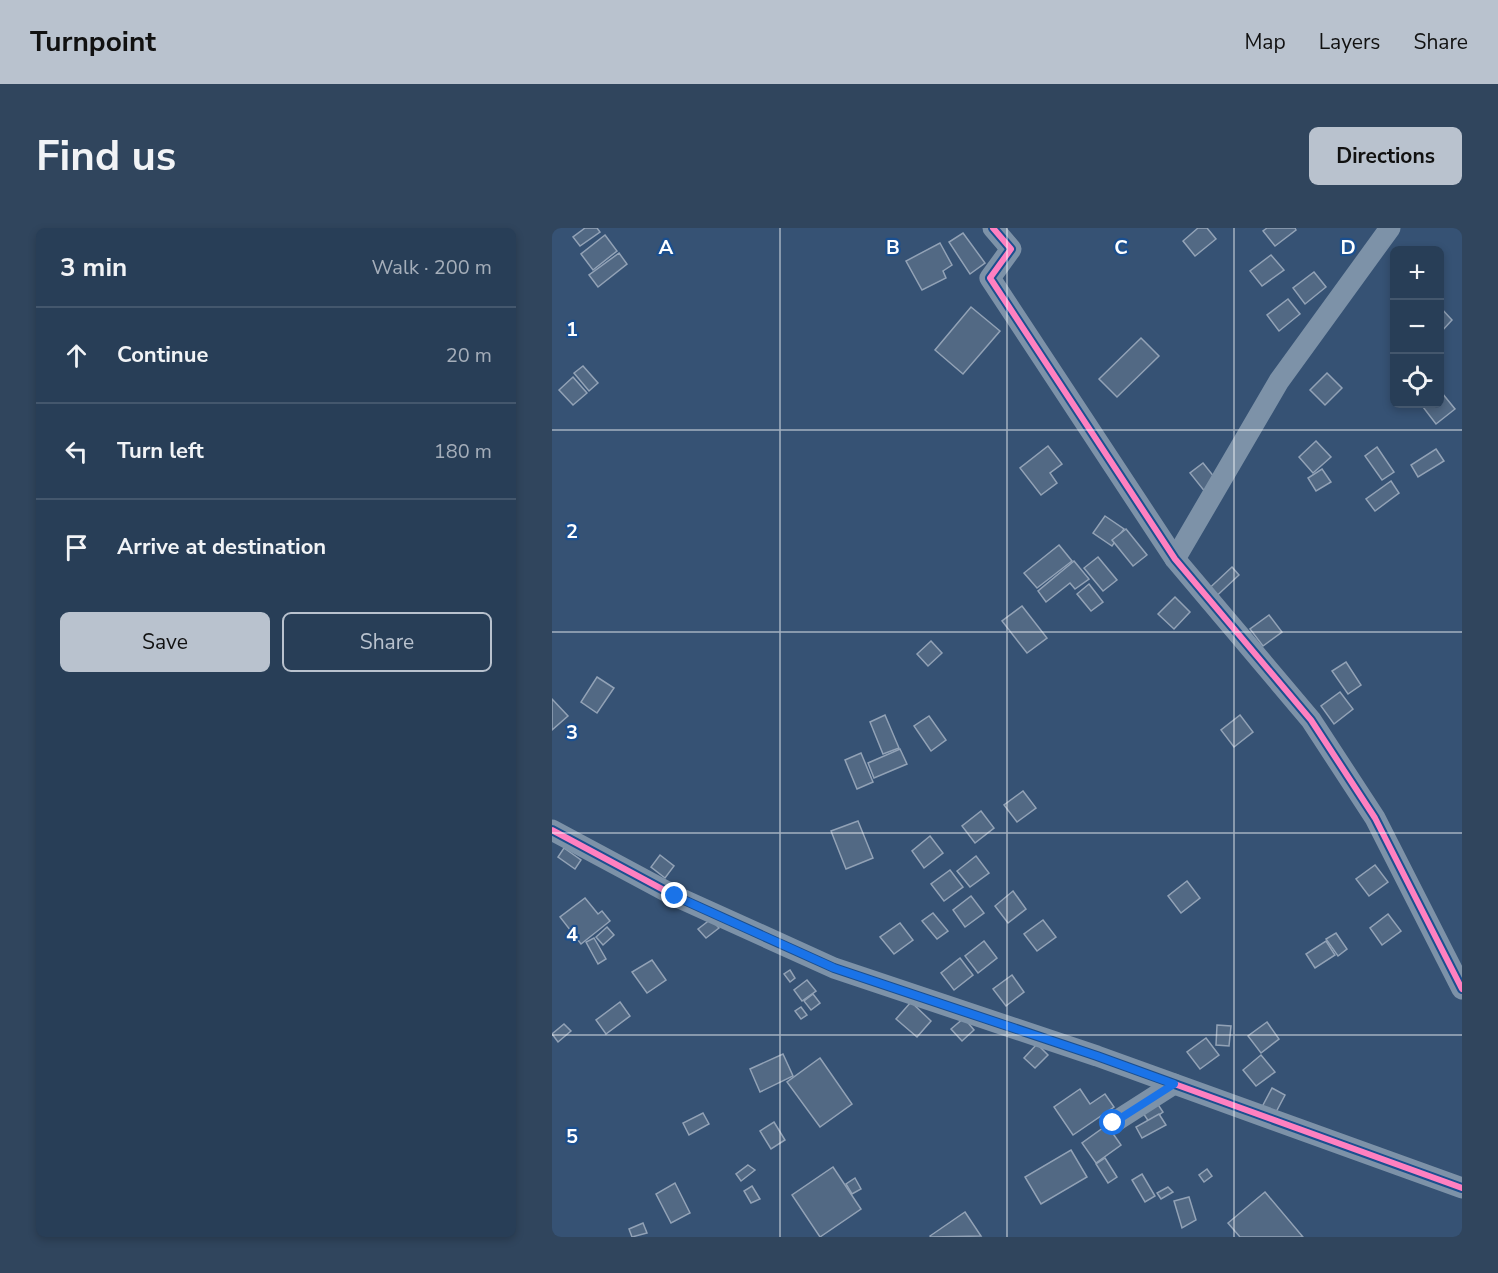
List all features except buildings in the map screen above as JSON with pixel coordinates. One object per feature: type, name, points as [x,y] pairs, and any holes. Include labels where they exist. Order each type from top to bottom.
[{"type":"street","points":[[993,228],[1011,249],[990,278],[1175,559],[1311,720],[1376,818],[1462,989]]},
{"type":"street","points":[[1175,559],[1279,381],[1390,228]]},
{"type":"street","points":[[552,830],[675,896],[834,968],[1097,1056],[1462,1188]]},
{"type":"street","points":[[1113,1123],[1174,1084]]},
{"type":"cycle path","points":[[993,228],[1011,249],[990,278],[1175,559],[1311,720],[1375,818],[1462,989]]},
{"type":"cycle path","points":[[552,830],[675,896],[834,968],[1097,1056],[1462,1188]]},
{"type":"route","points":[[675,896],[834,968],[1174,1084],[1113,1123]]}]
